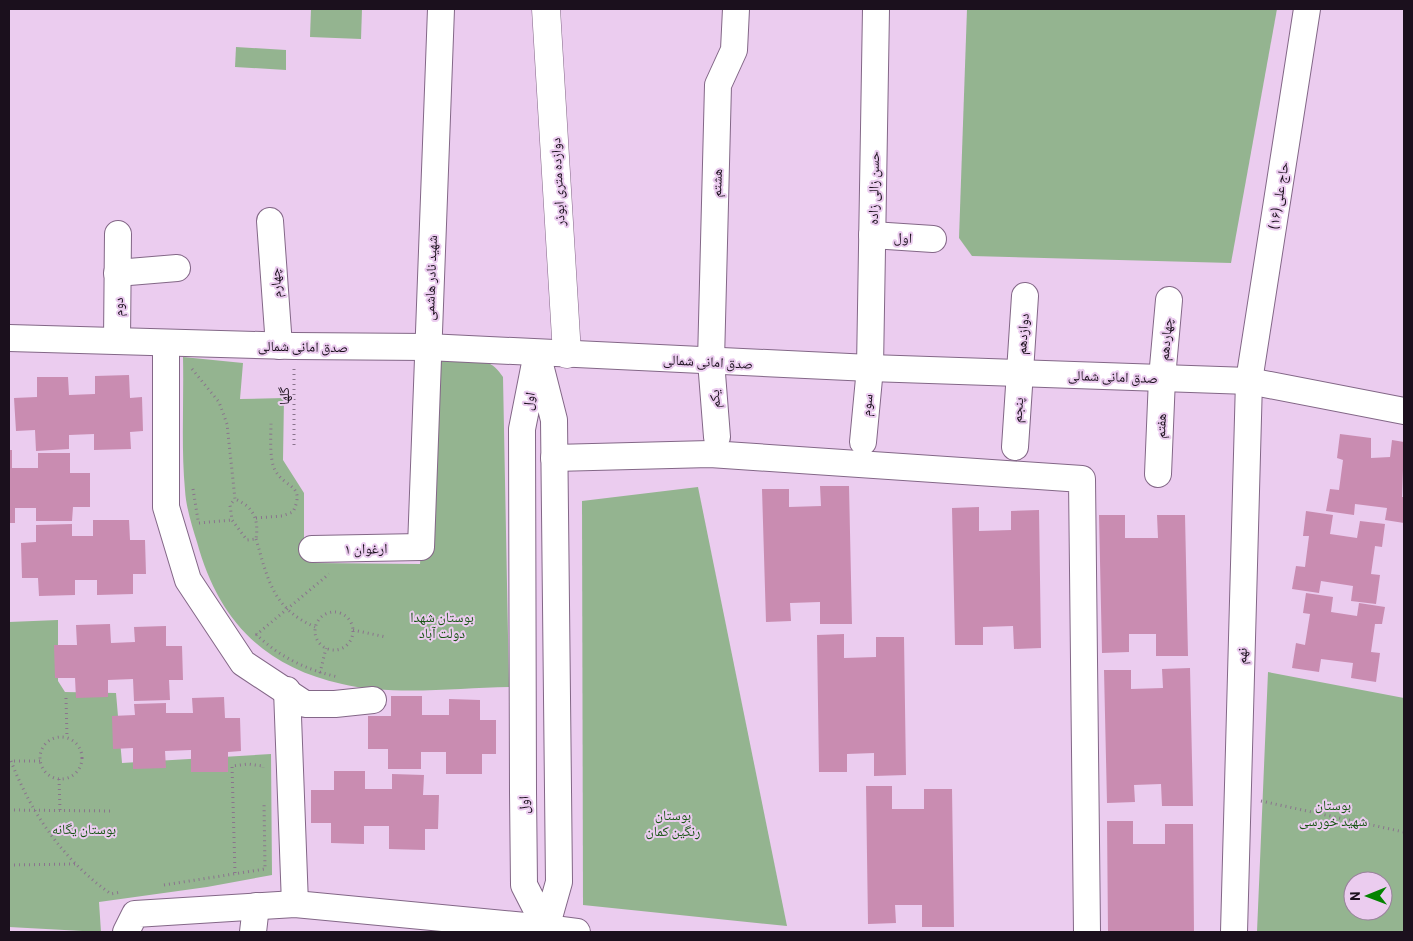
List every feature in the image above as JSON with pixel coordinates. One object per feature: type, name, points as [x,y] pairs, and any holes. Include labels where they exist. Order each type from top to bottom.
[{"type":"street","name":"شهید نادر هاشمی","points":[[421,547],[441,9]]},
{"type":"street","name":"دوازده متری ابوذر","points":[[546,9],[567,354]]},
{"type":"street","name":"هشتم","points":[[711,361],[718,85],[734,50],[736,9]]},
{"type":"street","name":"حسن زالی زاده","points":[[870,368],[876,9]]},
{"type":"street","name":"حاج علی (۱۶)","points":[[1249,381],[1306,9]]},
{"type":"street","name":"چهارم","points":[[270,220],[287,346]]},
{"type":"street","name":"دوم","points":[[117,341],[118,234]]},
{"type":"street","name":"اول","points":[[872,235],[933,239]]},
{"type":"street","points":[[117,272],[177,268]]},
{"type":"street","name":"دوازدهم","points":[[1020,373],[1025,296]]},
{"type":"street","name":"چهاردهم","points":[[1162,378],[1169,300]]},
{"type":"street","name":"صدق امانی شمالی","points":[[9,338],[287,346],[427,347],[870,368],[1249,381],[1404,411]]},
{"type":"street","points":[[166,343],[166,507],[188,580],[243,663],[287,690],[305,704],[335,704],[372,700]]},
{"type":"street","name":"اول","points":[[537,352],[554,420],[559,882],[549,930]]},
{"type":"street","name":"اول","points":[[537,352],[522,429],[524,886],[549,930]]},
{"type":"street","name":"یکم","points":[[711,361],[717,437]]},
{"type":"street","name":"سوم","points":[[863,442],[870,368]]},
{"type":"street","name":"پنجم","points":[[1015,447],[1020,373]]},
{"type":"street","name":"هفتم","points":[[1158,474],[1162,378]]},
{"type":"street","name":"نهم","points":[[1234,932],[1249,381]]},
{"type":"street","points":[[554,458],[710,454],[1082,479],[1087,932]]},
{"type":"street","name":"ارغوان ۱","points":[[312,549],[421,547]]},
{"type":"street","points":[[287,690],[295,904]]},
{"type":"street","points":[[126,932],[135,914],[295,904],[577,932]]},
{"type":"street","points":[[253,932],[256,906]]},
{"type":"path","name":"گلها","points":[[287,346],[294,446]]},
{"type":"path","points":[[190,366],[199,367]]},
{"type":"path","points":[[190,366],[190,374]]},
{"type":"path","points":[[190,366],[219,402],[227,424],[236,499]]},
{"type":"path","points":[[256,518],[282,516],[292,512],[298,500],[296,490],[275,471],[271,423]]},
{"type":"path","points":[[193,485],[200,532]]},
{"type":"path","points":[[236,499],[245,503],[254,513],[258,526],[256,539],[266,576],[274,592],[302,621],[315,627]]},
{"type":"path","points":[[236,499],[230,505],[232,520],[247,540],[256,539]]},
{"type":"path","points":[[199,523],[232,520]]},
{"type":"path","points":[[256,635],[336,569]]},
{"type":"path","points":[[338,612],[348,619],[353,630],[348,642],[344,646],[332,649],[326,648],[317,639],[315,627],[326,613],[338,612]]},
{"type":"path","points":[[251,630],[279,654],[320,673],[347,678]]},
{"type":"path","points":[[353,630],[386,637]]},
{"type":"path","points":[[320,673],[326,648]]},
{"type":"path","points":[[66,698],[68,737]]},
{"type":"path","points":[[60,736],[74,740],[82,752],[81,766],[72,776],[60,779],[47,773],[40,762],[43,747],[47,742],[60,736]]},
{"type":"path","points":[[40,762],[10,761],[33,809],[77,864],[98,884],[111,894],[130,890]]},
{"type":"path","points":[[235,873],[232,766],[248,764],[263,766],[263,775]]},
{"type":"path","points":[[60,779],[60,810]]},
{"type":"path","points":[[159,886],[265,868],[264,794]]},
{"type":"path","points":[[1238,796],[1404,832]]},
{"type":"path","points":[[9,810],[114,811]]},
{"type":"path","points":[[9,865],[77,864]]},
{"type":"green space","points":[[311,9],[362,9],[361,39],[310,37]]},
{"type":"green space","points":[[967,9],[1277,9],[1231,263],[972,256],[959,238]]},
{"type":"green space","points":[[236,47],[286,50],[286,70],[235,67]]},
{"type":"green space","name":"بوستان شهدا دولت آباد","points":[[464,356],[491,364],[503,377],[509,687],[425,690],[362,688],[314,676],[289,665],[247,635],[231,616],[217,594],[206,569],[191,523],[186,496],[183,440],[183,357],[243,363],[240,399],[284,398],[283,460],[304,493],[304,554],[312,563],[420,564],[433,361]]},
{"type":"green space","name":"بوستان رنگین کمان","points":[[698,487],[787,926],[583,905],[582,501]]},
{"type":"green space","name":"بوستان یگانه","points":[[58,620],[58,681],[65,692],[116,693],[122,763],[271,754],[272,875],[207,887],[99,902],[101,932],[9,927],[9,622]]},
{"type":"green space","name":"بوستان شهید خورسی","points":[[1268,672],[1404,698],[1404,932],[1257,932]]},
{"type":"building","points":[[129,375],[130,398],[142,397],[143,431],[130,432],[131,449],[94,450],[94,434],[69,435],[69,449],[36,451],[35,430],[16,431],[14,398],[37,397],[37,377],[68,377],[69,395],[95,394],[95,376]]},
{"type":"building","points":[[1340,434],[1371,438],[1371,458],[1390,457],[1392,440],[1404,442],[1402,497],[1404,497],[1404,523],[1385,520],[1387,508],[1355,504],[1354,515],[1326,511],[1330,489],[1339,490],[1343,460],[1337,458]]},
{"type":"building","points":[[9,450],[12,450],[12,468],[38,468],[38,453],[70,453],[70,473],[90,473],[90,507],[73,507],[72,521],[36,521],[36,508],[15,508],[15,523],[9,523]]},
{"type":"building","points":[[820,486],[849,486],[852,624],[820,624],[820,602],[790,603],[791,621],[766,622],[762,489],[789,489],[789,507],[821,506]]},
{"type":"building","points":[[979,507],[979,531],[1011,530],[1011,511],[1039,510],[1041,648],[1014,649],[1013,626],[983,627],[983,645],[955,645],[952,508]]},
{"type":"building","points":[[1306,511],[1333,515],[1330,534],[1357,538],[1360,521],[1385,524],[1382,547],[1375,546],[1371,574],[1380,575],[1376,604],[1351,601],[1353,586],[1321,581],[1319,593],[1292,589],[1296,566],[1305,567],[1309,536],[1303,536]]},
{"type":"building","points":[[1099,515],[1125,515],[1125,538],[1158,538],[1157,515],[1185,515],[1188,656],[1156,656],[1156,634],[1129,634],[1129,652],[1102,653]]},
{"type":"building","points":[[93,520],[129,520],[130,540],[145,540],[146,574],[133,574],[133,594],[97,595],[97,580],[75,580],[75,595],[39,596],[38,578],[22,578],[21,543],[36,542],[36,525],[72,524],[72,536],[93,536]]},
{"type":"building","points":[[1306,593],[1333,597],[1331,612],[1357,616],[1359,603],[1385,607],[1382,624],[1375,624],[1371,652],[1380,653],[1376,682],[1351,678],[1353,663],[1321,659],[1319,672],[1292,668],[1296,643],[1305,645],[1310,614],[1303,613]]},
{"type":"building","points":[[110,624],[111,643],[135,642],[134,627],[166,626],[166,646],[182,646],[183,680],[169,680],[170,700],[134,701],[133,679],[108,680],[108,697],[76,698],[75,678],[55,678],[54,645],[77,645],[76,625]]},
{"type":"building","points":[[844,634],[844,658],[876,657],[876,637],[904,637],[906,775],[874,776],[874,753],[847,754],[847,772],[819,772],[817,635]]},
{"type":"building","points":[[1190,668],[1193,806],[1162,806],[1161,784],[1134,785],[1135,802],[1107,803],[1104,670],[1131,670],[1131,689],[1163,688],[1162,669]]},
{"type":"building","points":[[391,696],[422,696],[422,715],[449,715],[449,699],[480,700],[480,720],[496,720],[496,754],[482,754],[482,774],[446,774],[446,752],[421,752],[421,769],[388,769],[388,749],[368,749],[368,716],[391,716]]},
{"type":"building","points":[[224,697],[225,718],[240,718],[241,751],[228,752],[228,772],[191,772],[191,750],[165,751],[166,768],[133,769],[133,748],[113,749],[112,716],[135,715],[134,704],[166,703],[166,713],[193,713],[192,698]]},
{"type":"building","points":[[334,771],[365,771],[365,789],[392,789],[392,774],[424,775],[423,795],[439,795],[438,829],[425,829],[425,850],[389,849],[389,826],[364,826],[364,844],[331,843],[331,823],[311,823],[311,790],[334,790]]},
{"type":"building","points":[[866,786],[892,786],[892,809],[924,809],[924,789],[952,789],[954,927],[922,927],[922,905],[895,905],[896,923],[868,924]]},
{"type":"building","points":[[1107,821],[1133,821],[1133,844],[1165,844],[1165,824],[1193,824],[1194,932],[1108,932]]}]
